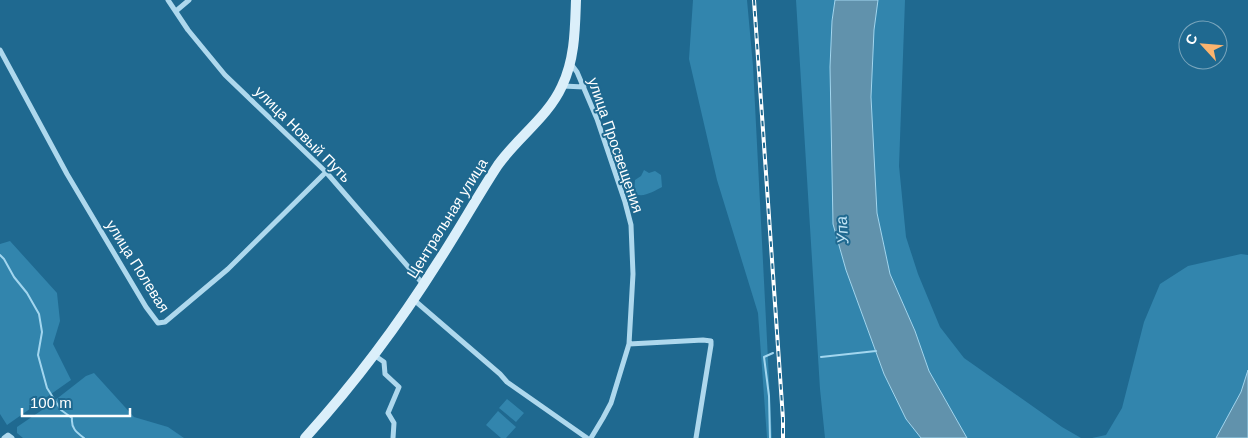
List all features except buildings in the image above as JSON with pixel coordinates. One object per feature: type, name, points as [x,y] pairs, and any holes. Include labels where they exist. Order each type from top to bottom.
[{"type":"main road","name":"Центральная улица","points":[[306,438],[374,355],[414,300],[513,145],[551,106],[571,64],[576,0]]},
{"type":"street","name":"улица Новый Путь","points":[[168,0],[225,75],[326,172],[423,284]]},
{"type":"street","points":[[176,11],[189,0]]},
{"type":"street","name":"улица Полевая","points":[[0,50],[67,174],[146,308],[159,324],[165,322],[228,269],[326,172]]},
{"type":"street","name":"улица Просвещения","points":[[571,64],[578,72],[584,87],[611,161],[630,222],[633,274],[629,344],[611,402],[591,438]]},
{"type":"street","points":[[562,86],[584,87]]},
{"type":"street","points":[[414,300],[507,382],[587,438]]},
{"type":"street","points":[[629,344],[710,340],[711,345],[696,438]]},
{"type":"street","points":[[374,355],[384,362],[385,374],[399,387],[388,413],[394,423],[394,438]]},
{"type":"shaded area","points":[[693,0],[747,0],[753,66],[772,438],[767,438],[758,313],[717,180],[689,59]]},
{"type":"shaded area","points":[[796,0],[835,0],[830,67],[833,224],[846,270],[884,374],[906,419],[921,438],[825,438],[820,389]]},
{"type":"shaded area","points":[[878,0],[905,0],[899,166],[906,237],[918,274],[940,327],[964,358],[1062,427],[1081,438],[967,438],[929,371],[915,331],[890,274],[877,213],[871,97],[874,30]]},
{"type":"shaded area","points":[[644,170],[649,173],[655,171],[661,175],[662,187],[648,194],[637,195],[634,193],[635,180],[641,176]]},
{"type":"shaded area","points":[[10,241],[57,293],[60,321],[53,344],[71,380],[7,425],[0,414],[0,244]]},
{"type":"shaded area","points":[[1241,254],[1248,255],[1248,370],[1241,392],[1216,438],[1092,438],[1106,435],[1122,408],[1144,322],[1160,284],[1188,266]]},
{"type":"shaded area","points":[[94,373],[134,417],[168,427],[184,438],[23,438],[17,433],[17,427],[86,376]]},
{"type":"shaded area","points":[[507,399],[524,413],[516,422],[499,408]]},
{"type":"shaded area","points":[[498,411],[516,427],[506,438],[501,438],[486,425]]},
{"type":"water","name":"Упа","points":[[835,0],[878,0],[874,30],[871,97],[877,213],[890,274],[915,331],[929,371],[967,438],[921,438],[906,419],[884,374],[846,270],[833,224],[830,67]]},
{"type":"water","points":[[1248,370],[1248,438],[1216,438],[1241,392]]},
{"type":"waterway","points":[[0,255],[27,293],[39,314],[42,332],[38,355],[47,388],[61,410],[72,418],[75,430],[84,438]]},
{"type":"waterway","points":[[821,357],[876,351]]},
{"type":"waterway","points":[[770,438],[769,396],[764,357],[773,353]]},
{"type":"railway","points":[[754,0],[783,438]]}]
